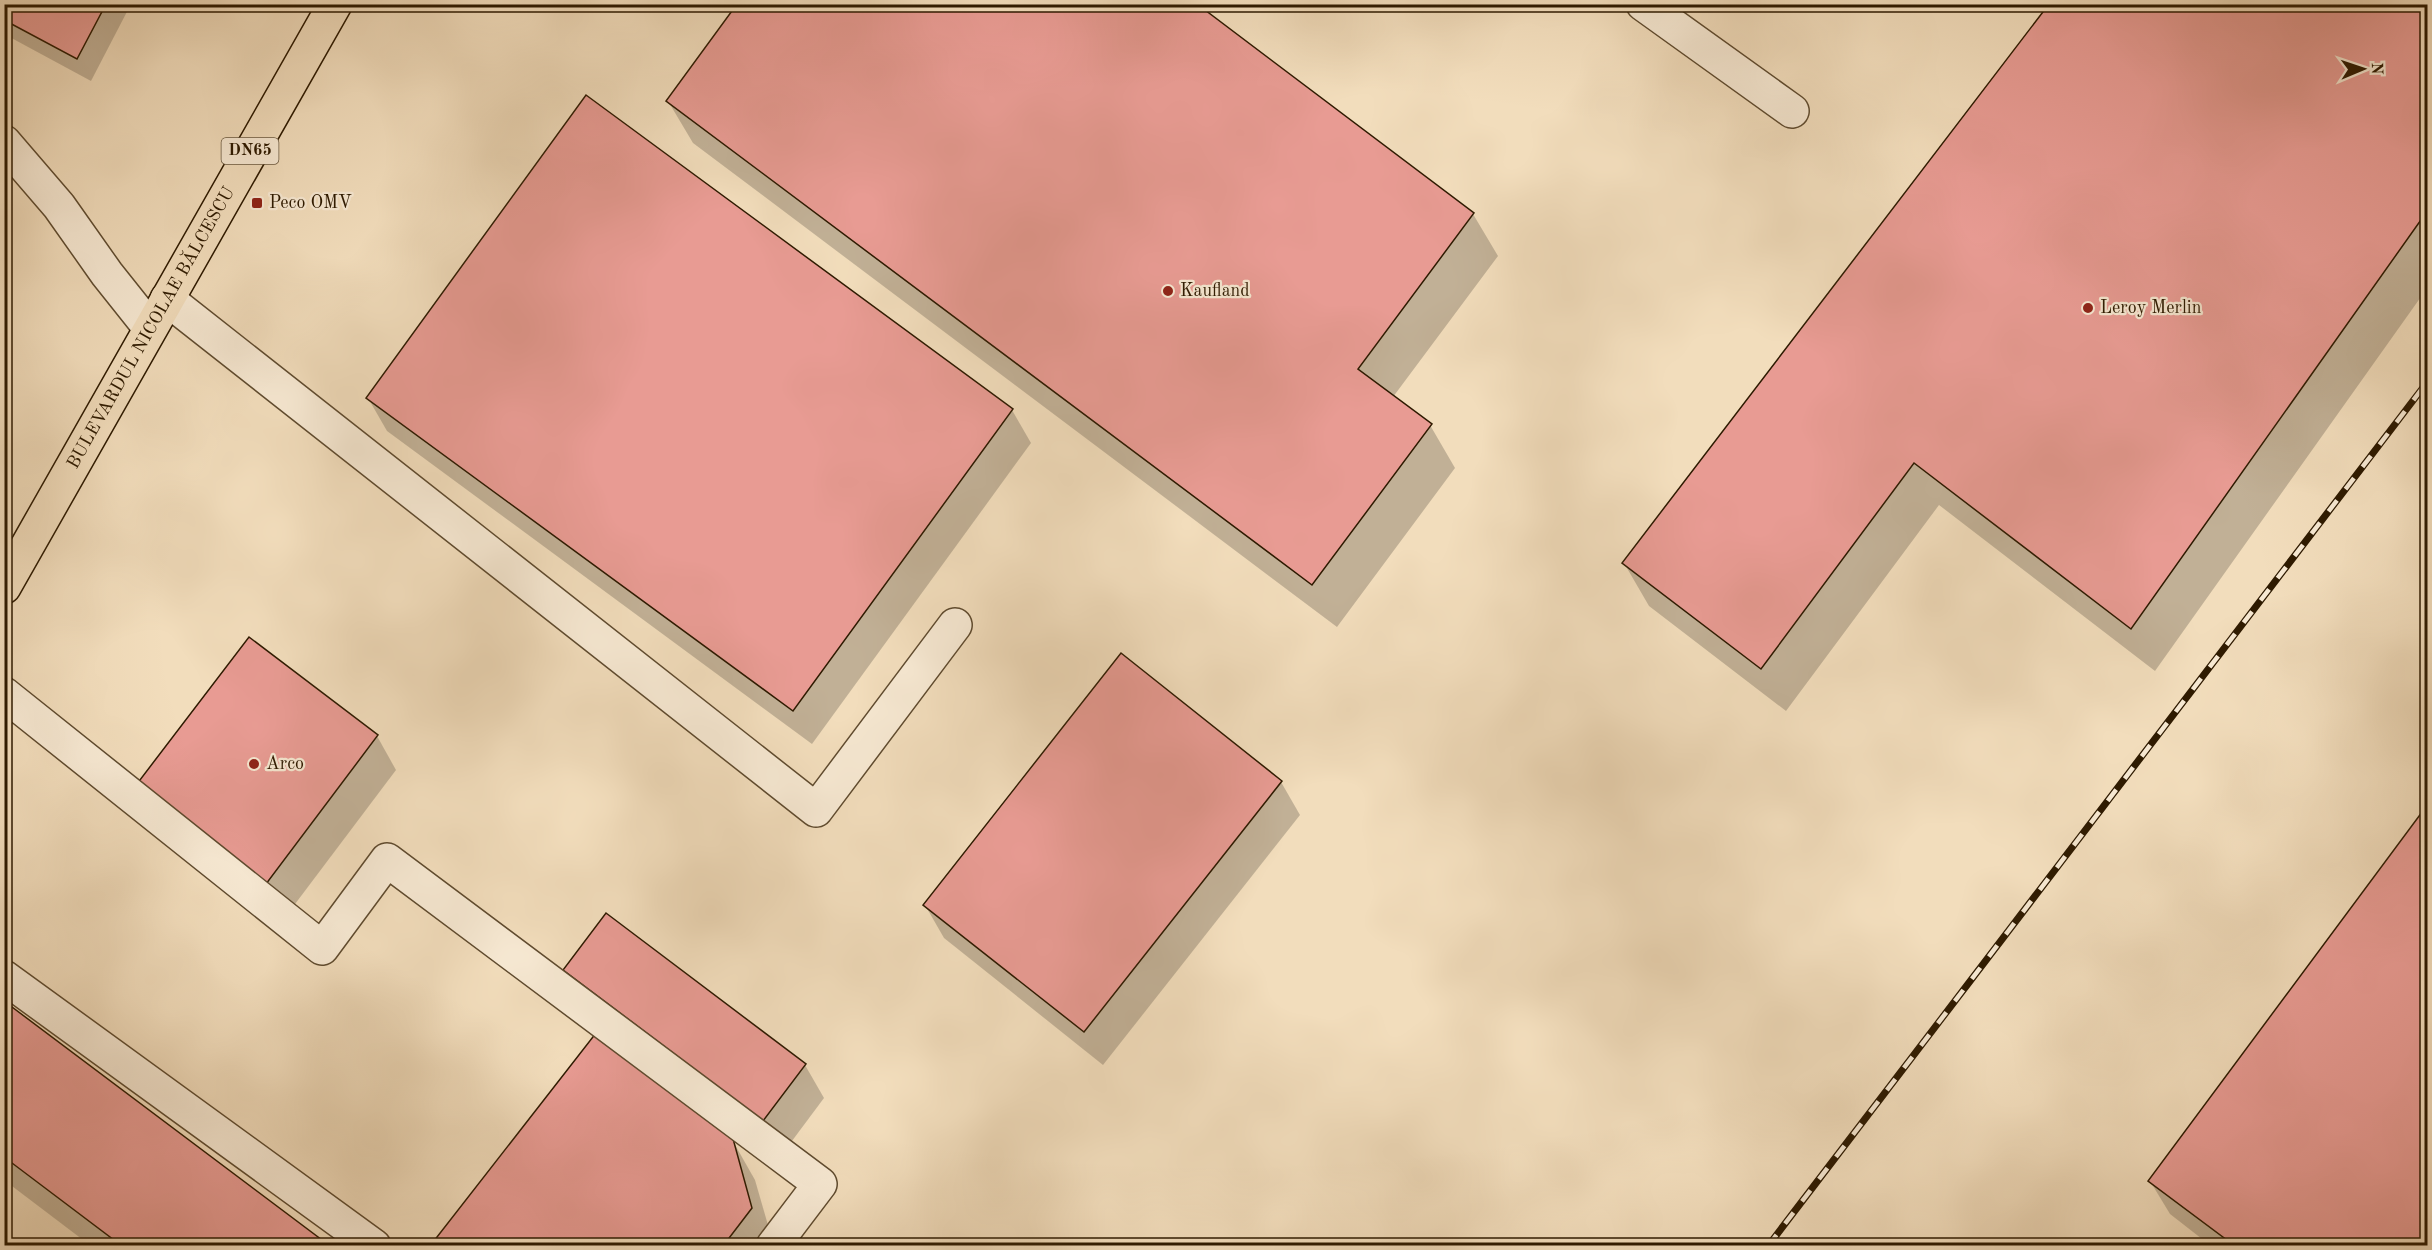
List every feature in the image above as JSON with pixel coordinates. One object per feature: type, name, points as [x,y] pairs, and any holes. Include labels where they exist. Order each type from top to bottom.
[{"type":"main road","name":"BULEVARDUL NICOLAE BĂLCESCU","points":[[6,580],[334,4]]},
{"type":"street","points":[[1643,4],[1792,111]]},
{"type":"street","points":[[4,142],[59,206],[150,328]]},
{"type":"street","points":[[167,299],[816,810],[955,625]]},
{"type":"street","points":[[4,694],[322,948],[387,860],[820,1184],[773,1245]]},
{"type":"street","points":[[4,977],[374,1245]]},
{"type":"building","points":[[4,4],[106,4],[77,59],[4,20]]},
{"type":"building","name":"Kaufland","points":[[737,4],[1197,4],[1474,213],[1358,369],[1432,424],[1312,585],[666,101]]},
{"type":"building","name":"Leroy Merlin","points":[[2049,4],[2428,4],[2428,210],[2131,629],[1914,463],[1761,669],[1622,563]]},
{"type":"building","points":[[586,95],[1013,409],[793,711],[366,398]]},
{"type":"building","name":"Arco","points":[[249,637],[378,735],[260,892],[130,793]]},
{"type":"building","points":[[1121,653],[1282,781],[1084,1032],[923,905]]},
{"type":"building","points":[[2428,804],[2428,1246],[2235,1246],[2148,1181]]},
{"type":"building","points":[[606,913],[806,1064],[763,1121],[563,970]]},
{"type":"building","points":[[4,1001],[330,1246],[122,1246],[4,1157]]},
{"type":"building","points":[[596,1033],[732,1135],[752,1208],[723,1246],[430,1246]]},
{"type":"railway","points":[[1768,1246],[2428,381]]},
{"type":"place","name":"Peco OMV","points":[[257,203]]},
{"type":"place","name":"Kaufland","points":[[1168,291]]},
{"type":"place","name":"Leroy Merlin","points":[[2088,308]]},
{"type":"place","name":"Arco","points":[[254,764]]}]
